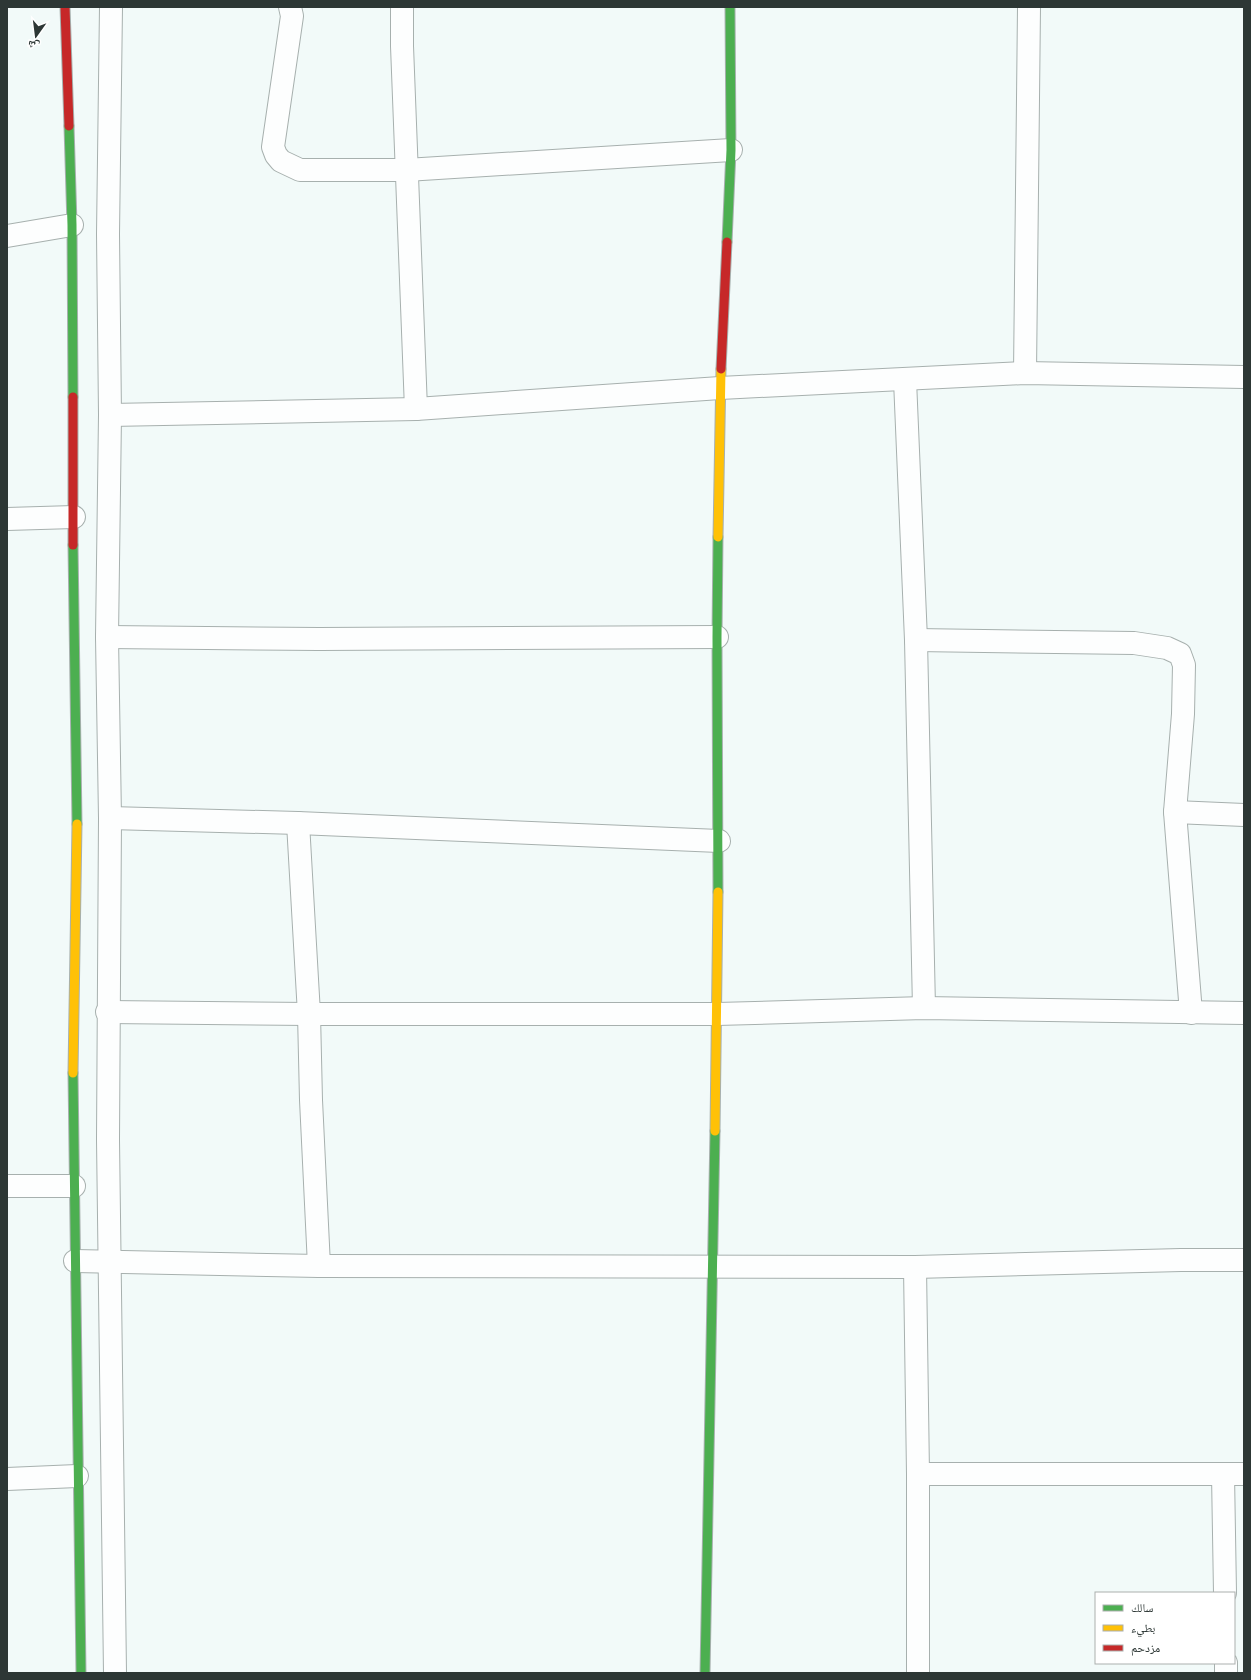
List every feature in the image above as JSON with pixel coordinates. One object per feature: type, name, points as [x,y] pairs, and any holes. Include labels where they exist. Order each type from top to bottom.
[{"type":"street","points":[[65,7],[72,225],[77,844],[73,1020],[74,1186],[81,1673]]},
{"type":"street","points":[[111,7],[108,234],[110,415],[107,637],[110,818],[108,1012],[109,1262],[115,1673]]},
{"type":"street","points":[[290,7],[292,16],[273,147],[276,155],[281,161],[300,170],[406,170],[731,150]]},
{"type":"street","points":[[402,7],[406,170],[416,409]]},
{"type":"street","points":[[705,1673],[719,841],[716,637],[720,388],[731,150],[730,7]]},
{"type":"street","points":[[1025,373],[1029,7]]},
{"type":"street","points":[[7,236],[72,225]]},
{"type":"street","points":[[110,415],[416,409],[720,388],[1025,373],[1244,377]]},
{"type":"street","points":[[905,380],[916,640],[924,1008]]},
{"type":"street","points":[[7,519],[74,517]]},
{"type":"street","points":[[107,637],[343,639],[716,637]]},
{"type":"street","points":[[916,640],[1134,643],[1168,648],[1180,654],[1184,665],[1183,714],[1175,812],[1191,1013]]},
{"type":"street","points":[[1175,812],[1244,815]]},
{"type":"street","points":[[110,818],[298,823],[719,841]]},
{"type":"street","points":[[298,823],[309,1014],[311,1100],[319,1266]]},
{"type":"street","points":[[108,1012],[309,1014],[717,1014],[924,1008],[1244,1013]]},
{"type":"street","points":[[7,1186],[74,1186]]},
{"type":"street","points":[[75,1261],[319,1266],[915,1266],[1244,1260]]},
{"type":"street","points":[[915,1266],[918,1474],[918,1673]]},
{"type":"street","points":[[918,1474],[1244,1474]]},
{"type":"street","points":[[1223,1474],[1225,1592]]},
{"type":"street","points":[[7,1479],[77,1476]]},
{"type":"traffic: fast","points":[[727,242],[731,150],[730,7]]},
{"type":"traffic: fast","points":[[69,126],[72,225],[73,397]]},
{"type":"traffic: fast","points":[[718,537],[718,892]]},
{"type":"traffic: fast","points":[[73,545],[77,824]]},
{"type":"traffic: fast","points":[[73,1073],[81,1673]]},
{"type":"traffic: fast","points":[[705,1673],[715,1131]]},
{"type":"traffic: slow","points":[[718,537],[721,369]]},
{"type":"traffic: slow","points":[[73,1073],[77,824]]},
{"type":"traffic: slow","points":[[715,1131],[718,892]]},
{"type":"traffic: jam","points":[[65,7],[69,126]]},
{"type":"traffic: jam","points":[[721,369],[727,242]]},
{"type":"traffic: jam","points":[[73,397],[73,545]]}]
